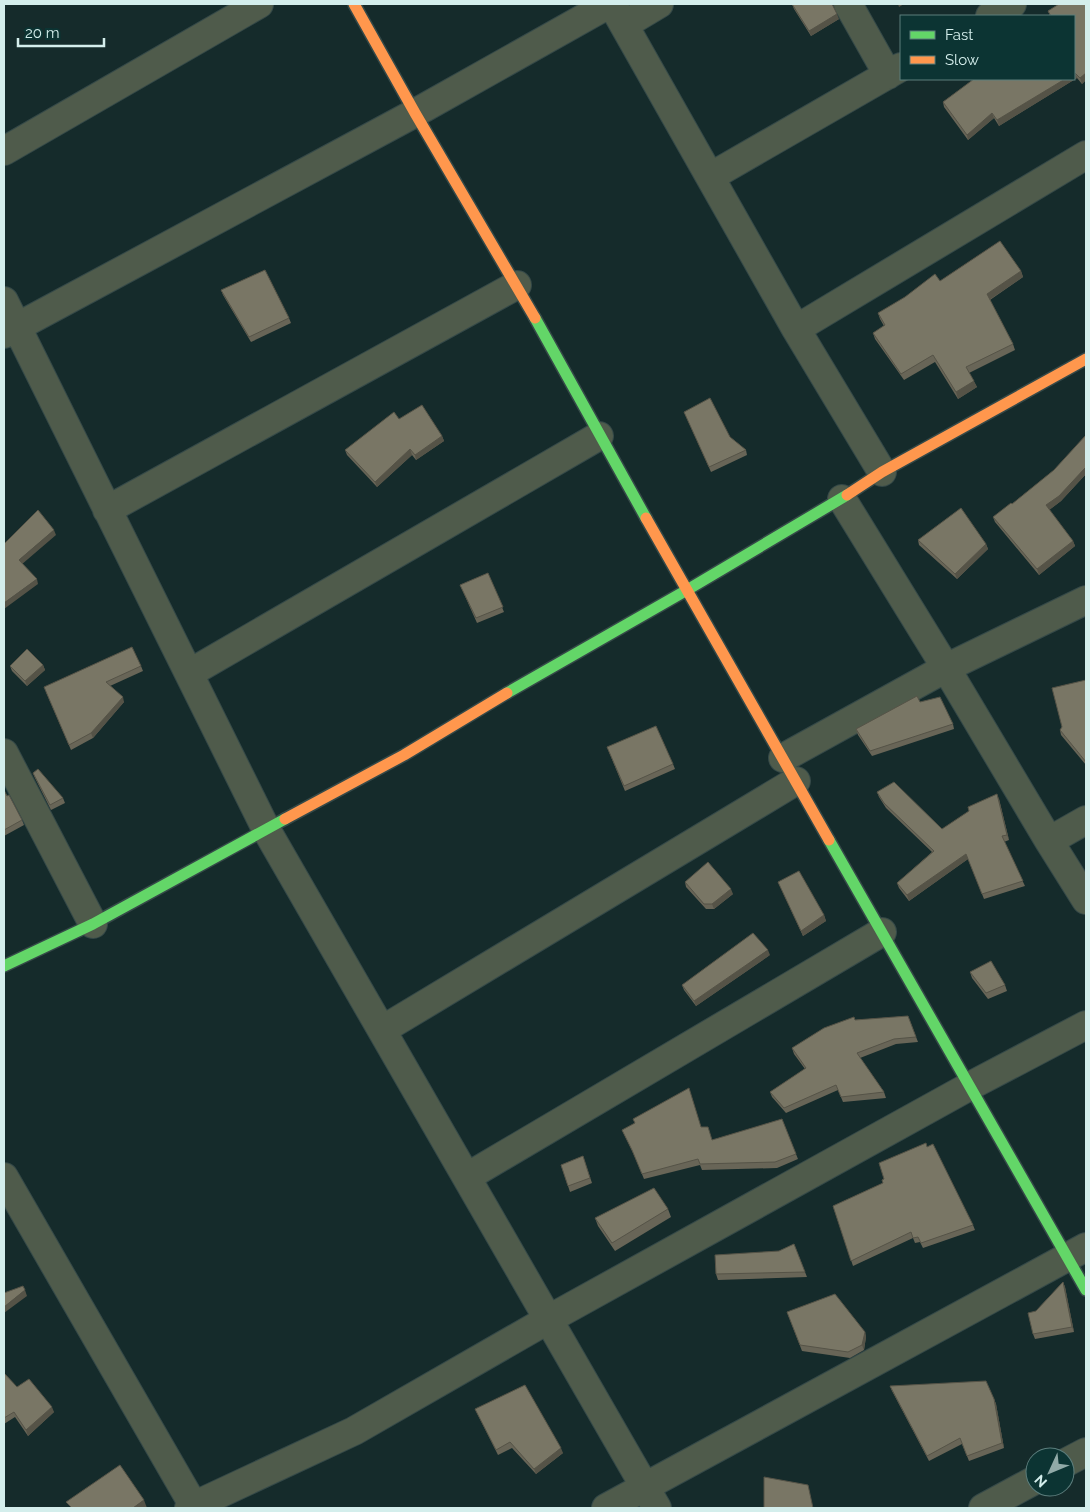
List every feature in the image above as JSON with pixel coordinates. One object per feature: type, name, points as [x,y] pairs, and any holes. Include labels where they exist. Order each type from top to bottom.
[{"type":"street","points":[[4,151],[259,4]]},
{"type":"street","points":[[354,4],[517,285],[599,436],[970,1086],[1077,1252],[1086,1290]]},
{"type":"street","points":[[10,330],[416,113],[615,11],[659,4]]},
{"type":"street","points":[[710,178],[894,71],[848,4]]},
{"type":"street","points":[[992,15],[1012,4]]},
{"type":"street","points":[[615,11],[796,329],[882,472]]},
{"type":"street","points":[[796,329],[1086,155]]},
{"type":"street","points":[[107,510],[517,285]]},
{"type":"street","points":[[4,301],[10,330],[107,510],[190,673],[267,831],[651,1498]]},
{"type":"street","points":[[4,966],[93,924],[404,755],[842,499],[882,472],[1086,359]]},
{"type":"street","points":[[190,673],[599,436]]},
{"type":"street","points":[[842,499],[1086,900]]},
{"type":"street","points":[[783,758],[946,668],[1086,600]]},
{"type":"street","points":[[4,753],[93,924]]},
{"type":"street","points":[[382,1030],[796,781]]},
{"type":"street","points":[[1049,841],[1086,820]]},
{"type":"street","points":[[467,1177],[882,932]]},
{"type":"street","points":[[4,1177],[192,1507],[354,1431],[549,1319],[970,1086],[1086,1025]]},
{"type":"street","points":[[606,1508],[651,1498],[1077,1252]]},
{"type":"street","points":[[983,1508],[1025,1485]]},
{"type":"building","points":[[792,4],[832,4],[837,14],[809,31]]},
{"type":"building","points":[[1059,4],[1086,4],[1086,73],[1080,78],[1075,73],[1075,15],[1050,15],[1048,11]]},
{"type":"building","points":[[973,80],[1063,80],[997,120],[992,113],[967,135],[943,102]]},
{"type":"building","points":[[1000,241],[1021,271],[987,294],[1013,344],[966,367],[974,381],[956,392],[933,355],[901,374],[873,333],[885,325],[878,313],[905,297],[935,274],[940,281]]},
{"type":"building","points":[[265,270],[289,318],[249,337],[221,290]]},
{"type":"building","points":[[710,398],[730,437],[746,450],[709,467],[684,412]]},
{"type":"building","points":[[422,405],[442,436],[415,455],[410,449],[375,482],[345,450],[394,412],[399,419]]},
{"type":"building","points":[[1086,435],[1086,469],[1059,496],[1046,505],[1073,541],[1037,569],[993,517],[1054,470]]},
{"type":"building","points":[[961,508],[986,544],[955,574],[918,540]]},
{"type":"building","points":[[38,510],[54,530],[19,560],[37,579],[4,603],[4,544]]},
{"type":"building","points":[[488,573],[503,607],[476,618],[460,585]]},
{"type":"building","points":[[132,647],[141,666],[106,682],[123,697],[91,733],[69,745],[44,687]]},
{"type":"building","points":[[27,649],[43,665],[25,681],[10,666]]},
{"type":"building","points":[[1086,680],[1086,762],[1060,730],[1062,727],[1052,688]]},
{"type":"building","points":[[917,696],[920,702],[940,697],[953,724],[870,751],[856,729]]},
{"type":"building","points":[[656,726],[673,764],[624,786],[607,747]]},
{"type":"building","points":[[38,769],[63,798],[50,805],[33,773]]},
{"type":"building","points":[[894,782],[942,829],[969,811],[968,807],[997,794],[1007,835],[1002,836],[1023,881],[982,894],[966,854],[907,895],[897,883],[934,851],[884,803],[877,792]]},
{"type":"building","points":[[4,790],[7,796],[9,795],[22,820],[4,830]]},
{"type":"building","points":[[708,862],[731,889],[712,904],[704,904],[685,882]]},
{"type":"building","points":[[799,871],[824,915],[801,931],[778,882]]},
{"type":"building","points":[[753,933],[768,950],[694,1001],[682,985]]},
{"type":"building","points":[[991,961],[1005,985],[986,993],[970,972]]},
{"type":"building","points":[[908,1016],[916,1037],[894,1039],[857,1053],[884,1092],[841,1097],[836,1085],[784,1108],[770,1092],[806,1068],[792,1048],[824,1028],[854,1017],[855,1020]]},
{"type":"building","points":[[689,1088],[701,1127],[708,1127],[712,1140],[782,1119],[796,1154],[775,1162],[700,1164],[698,1159],[642,1174],[622,1130],[635,1123],[633,1119]]},
{"type":"building","points":[[926,1143],[927,1147],[933,1144],[973,1225],[921,1243],[918,1237],[913,1238],[911,1232],[851,1261],[833,1206],[883,1183],[882,1180],[884,1179],[879,1163]]},
{"type":"building","points":[[583,1156],[590,1178],[568,1186],[561,1165]]},
{"type":"building","points":[[654,1188],[668,1209],[612,1243],[595,1218]]},
{"type":"building","points":[[794,1244],[805,1272],[716,1274],[715,1255],[779,1251]]},
{"type":"building","points":[[1063,1282],[1072,1327],[1033,1334],[1028,1313],[1036,1311]]},
{"type":"building","points":[[23,1286],[25,1290],[4,1307],[4,1293]]},
{"type":"building","points":[[835,1294],[865,1332],[862,1345],[848,1352],[800,1345],[787,1312]]},
{"type":"building","points":[[4,1373],[17,1387],[29,1379],[52,1407],[26,1430],[14,1412],[4,1418]]},
{"type":"building","points":[[986,1381],[994,1399],[1002,1443],[967,1456],[960,1438],[927,1456],[890,1386]]},
{"type":"building","points":[[525,1385],[561,1448],[534,1469],[510,1442],[496,1450],[475,1409]]},
{"type":"building","points":[[120,1465],[144,1500],[133,1508],[72,1508],[66,1502]]},
{"type":"building","points":[[764,1477],[808,1485],[813,1508],[764,1508]]},
{"type":"traffic: fast","points":[[535,318],[646,518]]},
{"type":"traffic: fast","points":[[507,693],[687,590],[847,495]]},
{"type":"traffic: fast","points":[[4,966],[93,924],[285,819]]},
{"type":"traffic: fast","points":[[829,840],[1086,1290]]},
{"type":"traffic: slow","points":[[354,4],[415,113],[535,318]]},
{"type":"traffic: slow","points":[[847,495],[882,472],[1086,359]]},
{"type":"traffic: slow","points":[[646,518],[829,840]]},
{"type":"traffic: slow","points":[[285,819],[404,755],[507,693]]}]
